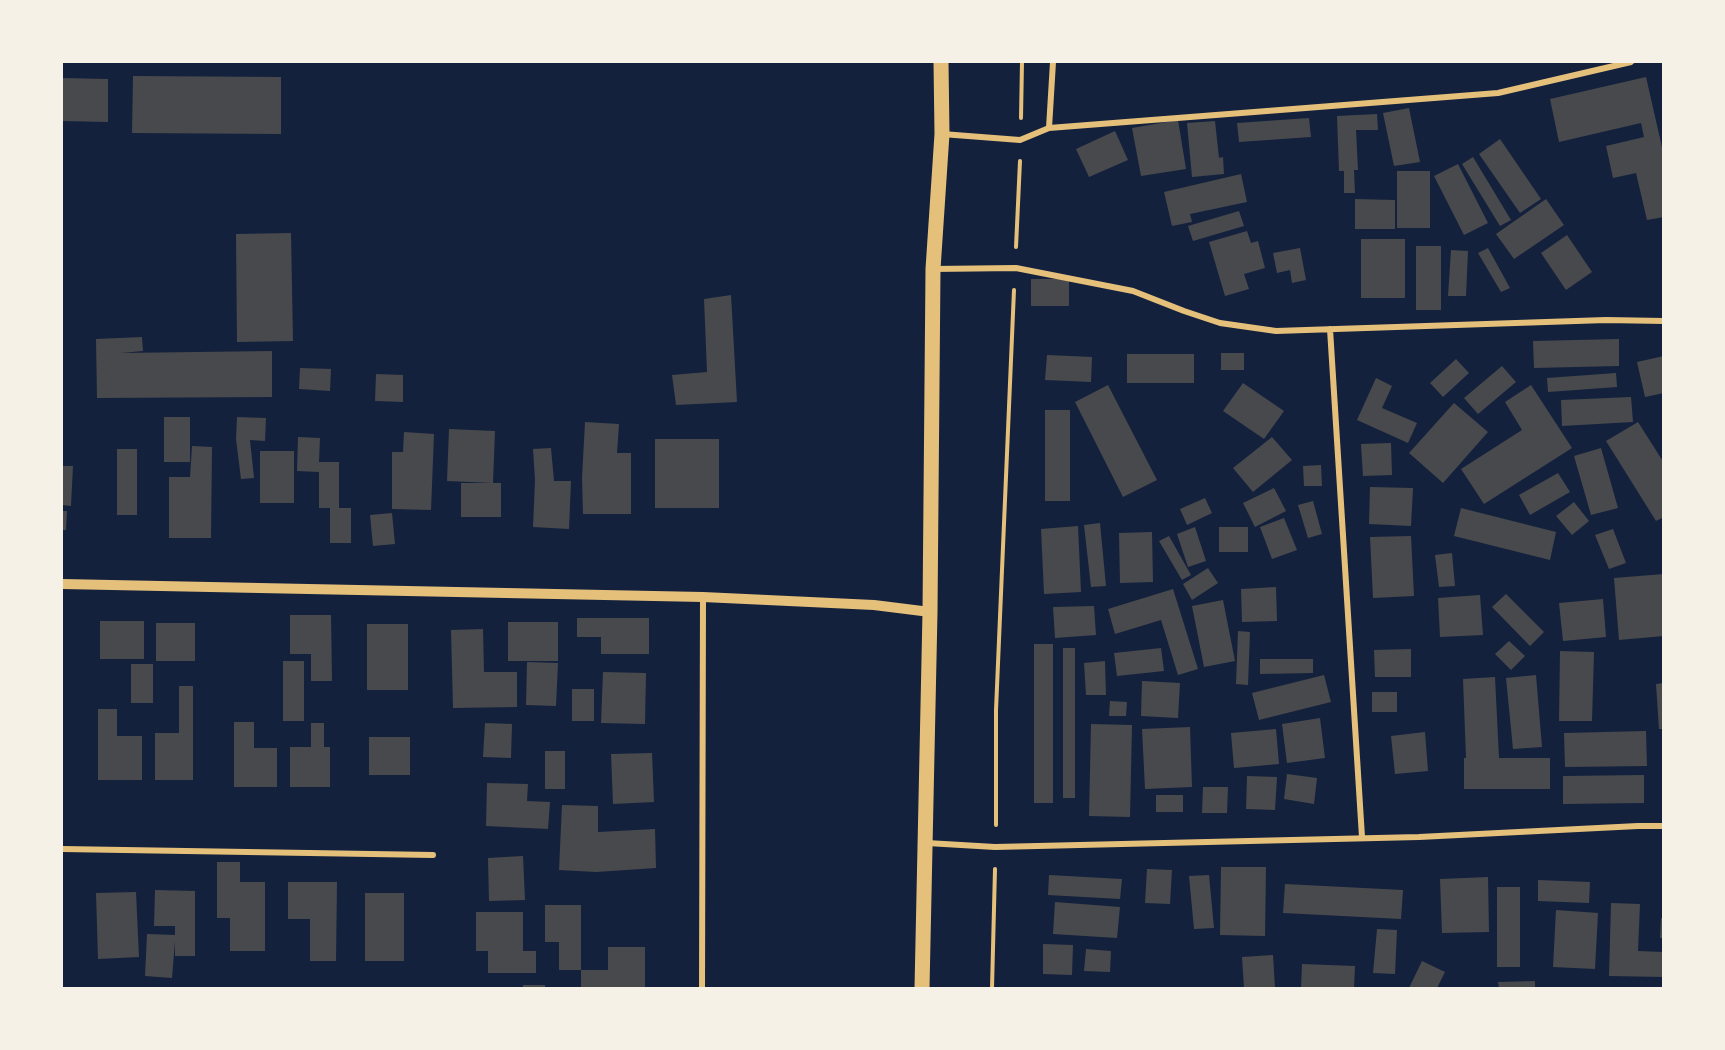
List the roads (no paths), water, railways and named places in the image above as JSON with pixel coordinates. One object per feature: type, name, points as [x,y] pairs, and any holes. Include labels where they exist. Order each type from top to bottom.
[{"type":"main road","points":[[922,988],[930,612],[933,269],[942,134],[941,62]]},
{"type":"street","points":[[1049,128],[1053,62]]},
{"type":"street","points":[[942,134],[1020,140],[1049,128],[1498,93],[1631,62]]},
{"type":"street","points":[[933,269],[1016,268],[1133,291],[1220,323],[1276,331],[1606,320],[1664,321]]},
{"type":"street","points":[[1330,329],[1362,837]]},
{"type":"street","points":[[62,584],[703,597],[874,605],[930,612]]},
{"type":"street","points":[[702,988],[703,597]]},
{"type":"street","points":[[925,843],[995,847],[1419,837],[1638,825],[1664,826]]},
{"type":"street","points":[[62,849],[433,855]]}]
